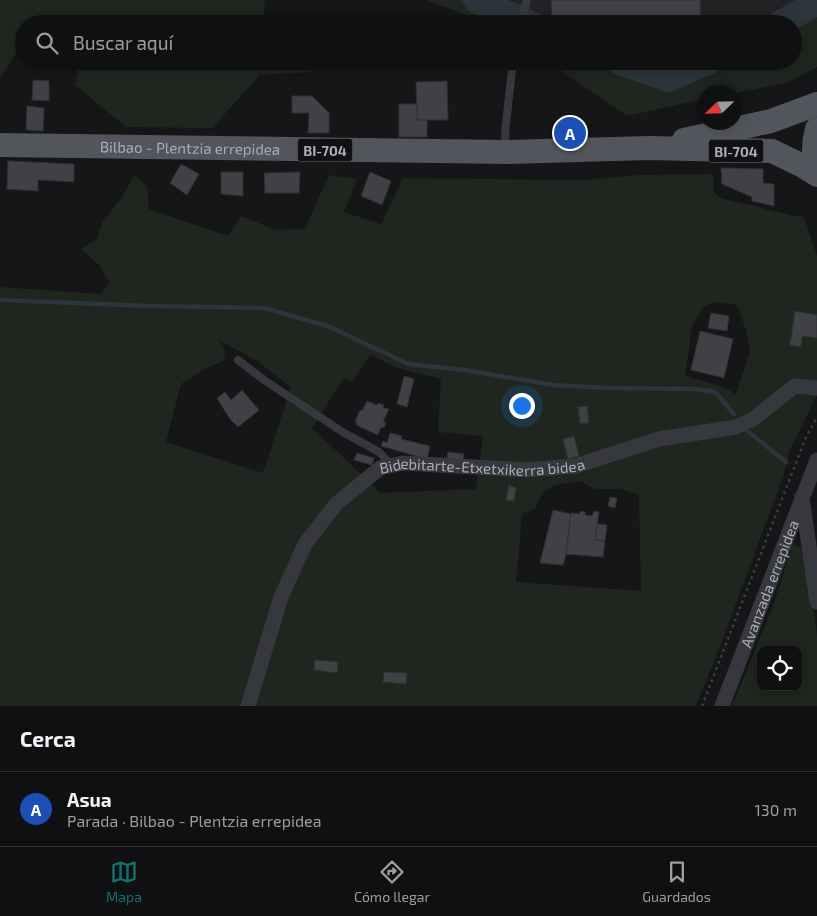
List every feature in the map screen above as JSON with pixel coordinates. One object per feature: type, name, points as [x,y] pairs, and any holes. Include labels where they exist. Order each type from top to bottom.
[{"type":"main road","name":"BI-704","points":[[649,148],[771,121],[817,104]]},
{"type":"main road","points":[[817,129],[814,141],[814,159],[817,170]]},
{"type":"main road","name":"Bilbao - Plentzia errepidea","points":[[0,145],[507,152],[649,148]]},
{"type":"main road","name":"BI-704","points":[[649,148],[772,151],[817,175]]},
{"type":"street","name":"Bidebitarte-Etxetxikerra bidea","points":[[248,706],[282,597],[305,544],[336,504],[380,468],[403,463],[526,470],[575,466],[659,439],[736,427],[753,419],[795,386],[817,388]]},
{"type":"street","name":"Avanzada errepidea","points":[[722,706],[817,460]]},
{"type":"street","points":[[802,496],[817,602]]},
{"type":"lane","points":[[524,15],[527,0]]},
{"type":"lane","points":[[507,152],[505,133],[512,70]]},
{"type":"lane","points":[[238,360],[264,380],[340,431],[379,452],[392,466]]},
{"type":"path","points":[[702,706],[806,436],[817,417]]},
{"type":"shaded area","points":[[0,0],[265,0],[264,15],[15,15],[15,55],[0,78]]},
{"type":"shaded area","points":[[426,0],[495,0],[530,15],[466,15]]},
{"type":"shaded area","points":[[495,0],[801,0],[772,15],[530,15]]},
{"type":"shaded area","points":[[801,0],[817,0],[817,67],[788,82],[742,92],[742,85],[697,85],[697,101],[627,116],[560,70],[802,70],[802,15],[772,15]]},
{"type":"shaded area","points":[[78,70],[312,70],[311,72],[260,75],[212,128],[126,127],[75,85]]},
{"type":"shaded area","points":[[713,174],[714,192],[721,198],[804,217],[817,256],[817,395],[790,450],[783,477],[696,706],[0,706],[0,287],[100,294],[109,283],[100,266],[81,249],[97,239],[102,223],[122,197],[134,175],[147,186],[149,209],[228,236],[241,216],[275,230],[305,229],[329,175],[357,179],[344,212],[381,224],[403,178],[585,180],[639,175]],"holes":[[[717,302],[737,305],[745,327],[750,352],[736,394],[721,386],[685,376],[692,326],[704,306]],[[217,339],[257,361],[291,387],[263,473],[166,442],[181,384],[206,368],[224,361],[225,350]],[[370,355],[398,368],[441,379],[438,432],[483,436],[476,489],[381,493],[312,428],[344,378],[352,382]],[[580,481],[595,489],[621,489],[639,495],[641,591],[516,582],[522,514],[535,509],[543,494],[558,485]]]},
{"type":"shaded area","points":[[793,544],[805,549],[817,634],[817,706],[732,706],[773,606]]},
{"type":"building","points":[[551,0],[700,0],[701,15],[552,15]]},
{"type":"building","points":[[33,80],[49,81],[49,101],[32,100]]},
{"type":"building","points":[[447,81],[448,120],[417,120],[416,82]]},
{"type":"building","points":[[292,96],[312,96],[329,113],[329,133],[308,133],[309,113],[292,113]]},
{"type":"building","points":[[399,104],[417,104],[417,120],[427,120],[427,137],[399,137]]},
{"type":"building","points":[[27,106],[44,108],[43,131],[26,130]]},
{"type":"building","points":[[8,161],[74,164],[74,182],[38,180],[38,191],[7,189]]},
{"type":"building","points":[[181,164],[199,174],[187,195],[170,183]]},
{"type":"building","points":[[721,168],[763,169],[763,183],[774,184],[774,206],[752,201],[752,197],[722,184]]},
{"type":"building","points":[[221,172],[243,172],[243,196],[221,194]]},
{"type":"building","points":[[300,172],[299,193],[265,193],[264,173]]},
{"type":"building","points":[[370,172],[391,181],[382,205],[361,196]]},
{"type":"building","points":[[795,311],[817,315],[817,338],[802,336],[801,347],[790,345]]},
{"type":"building","points":[[711,313],[729,316],[727,331],[708,328]]},
{"type":"building","points":[[700,331],[733,339],[724,378],[691,370]]},
{"type":"building","points":[[404,376],[414,379],[407,407],[397,404]]},
{"type":"building","points":[[242,390],[259,410],[238,427],[230,419],[217,398],[225,392],[231,400]]},
{"type":"building","points":[[367,401],[377,405],[378,403],[384,405],[383,408],[389,409],[383,422],[386,423],[384,428],[381,427],[378,435],[356,425],[357,423],[355,422],[360,410],[362,411]]},
{"type":"building","points":[[587,406],[589,423],[580,424],[578,407]]},
{"type":"building","points":[[390,433],[402,436],[401,439],[430,446],[427,459],[381,446],[383,441],[387,443]]},
{"type":"building","points":[[574,436],[579,456],[568,459],[563,439]]},
{"type":"building","points":[[448,452],[464,454],[463,461],[447,458]]},
{"type":"building","points":[[357,453],[374,458],[372,465],[354,460]]},
{"type":"building","points":[[509,485],[516,488],[514,501],[506,500]]},
{"type":"building","points":[[610,497],[617,498],[615,508],[608,506]]},
{"type":"building","points":[[553,510],[571,514],[563,565],[540,563]]},
{"type":"building","points":[[580,511],[585,512],[585,515],[592,516],[594,511],[599,512],[595,540],[605,541],[603,557],[566,554],[571,513],[580,514]]},
{"type":"building","points":[[597,524],[607,525],[605,541],[595,540]]},
{"type":"building","points":[[315,660],[338,662],[337,673],[314,670]]},
{"type":"building","points":[[384,672],[407,673],[406,684],[383,682]]},
{"type":"waterway","points":[[476,0],[510,15]]},
{"type":"waterway","points":[[795,15],[817,2]]},
{"type":"waterway","points":[[643,70],[668,79],[688,70]]},
{"type":"waterway","points":[[0,300],[264,308],[328,326],[408,364],[465,370],[553,385],[695,389],[715,392],[734,414]]},
{"type":"waterway","points":[[745,429],[786,462]]},
{"type":"place","name":"Asua","points":[[570,133]]}]
